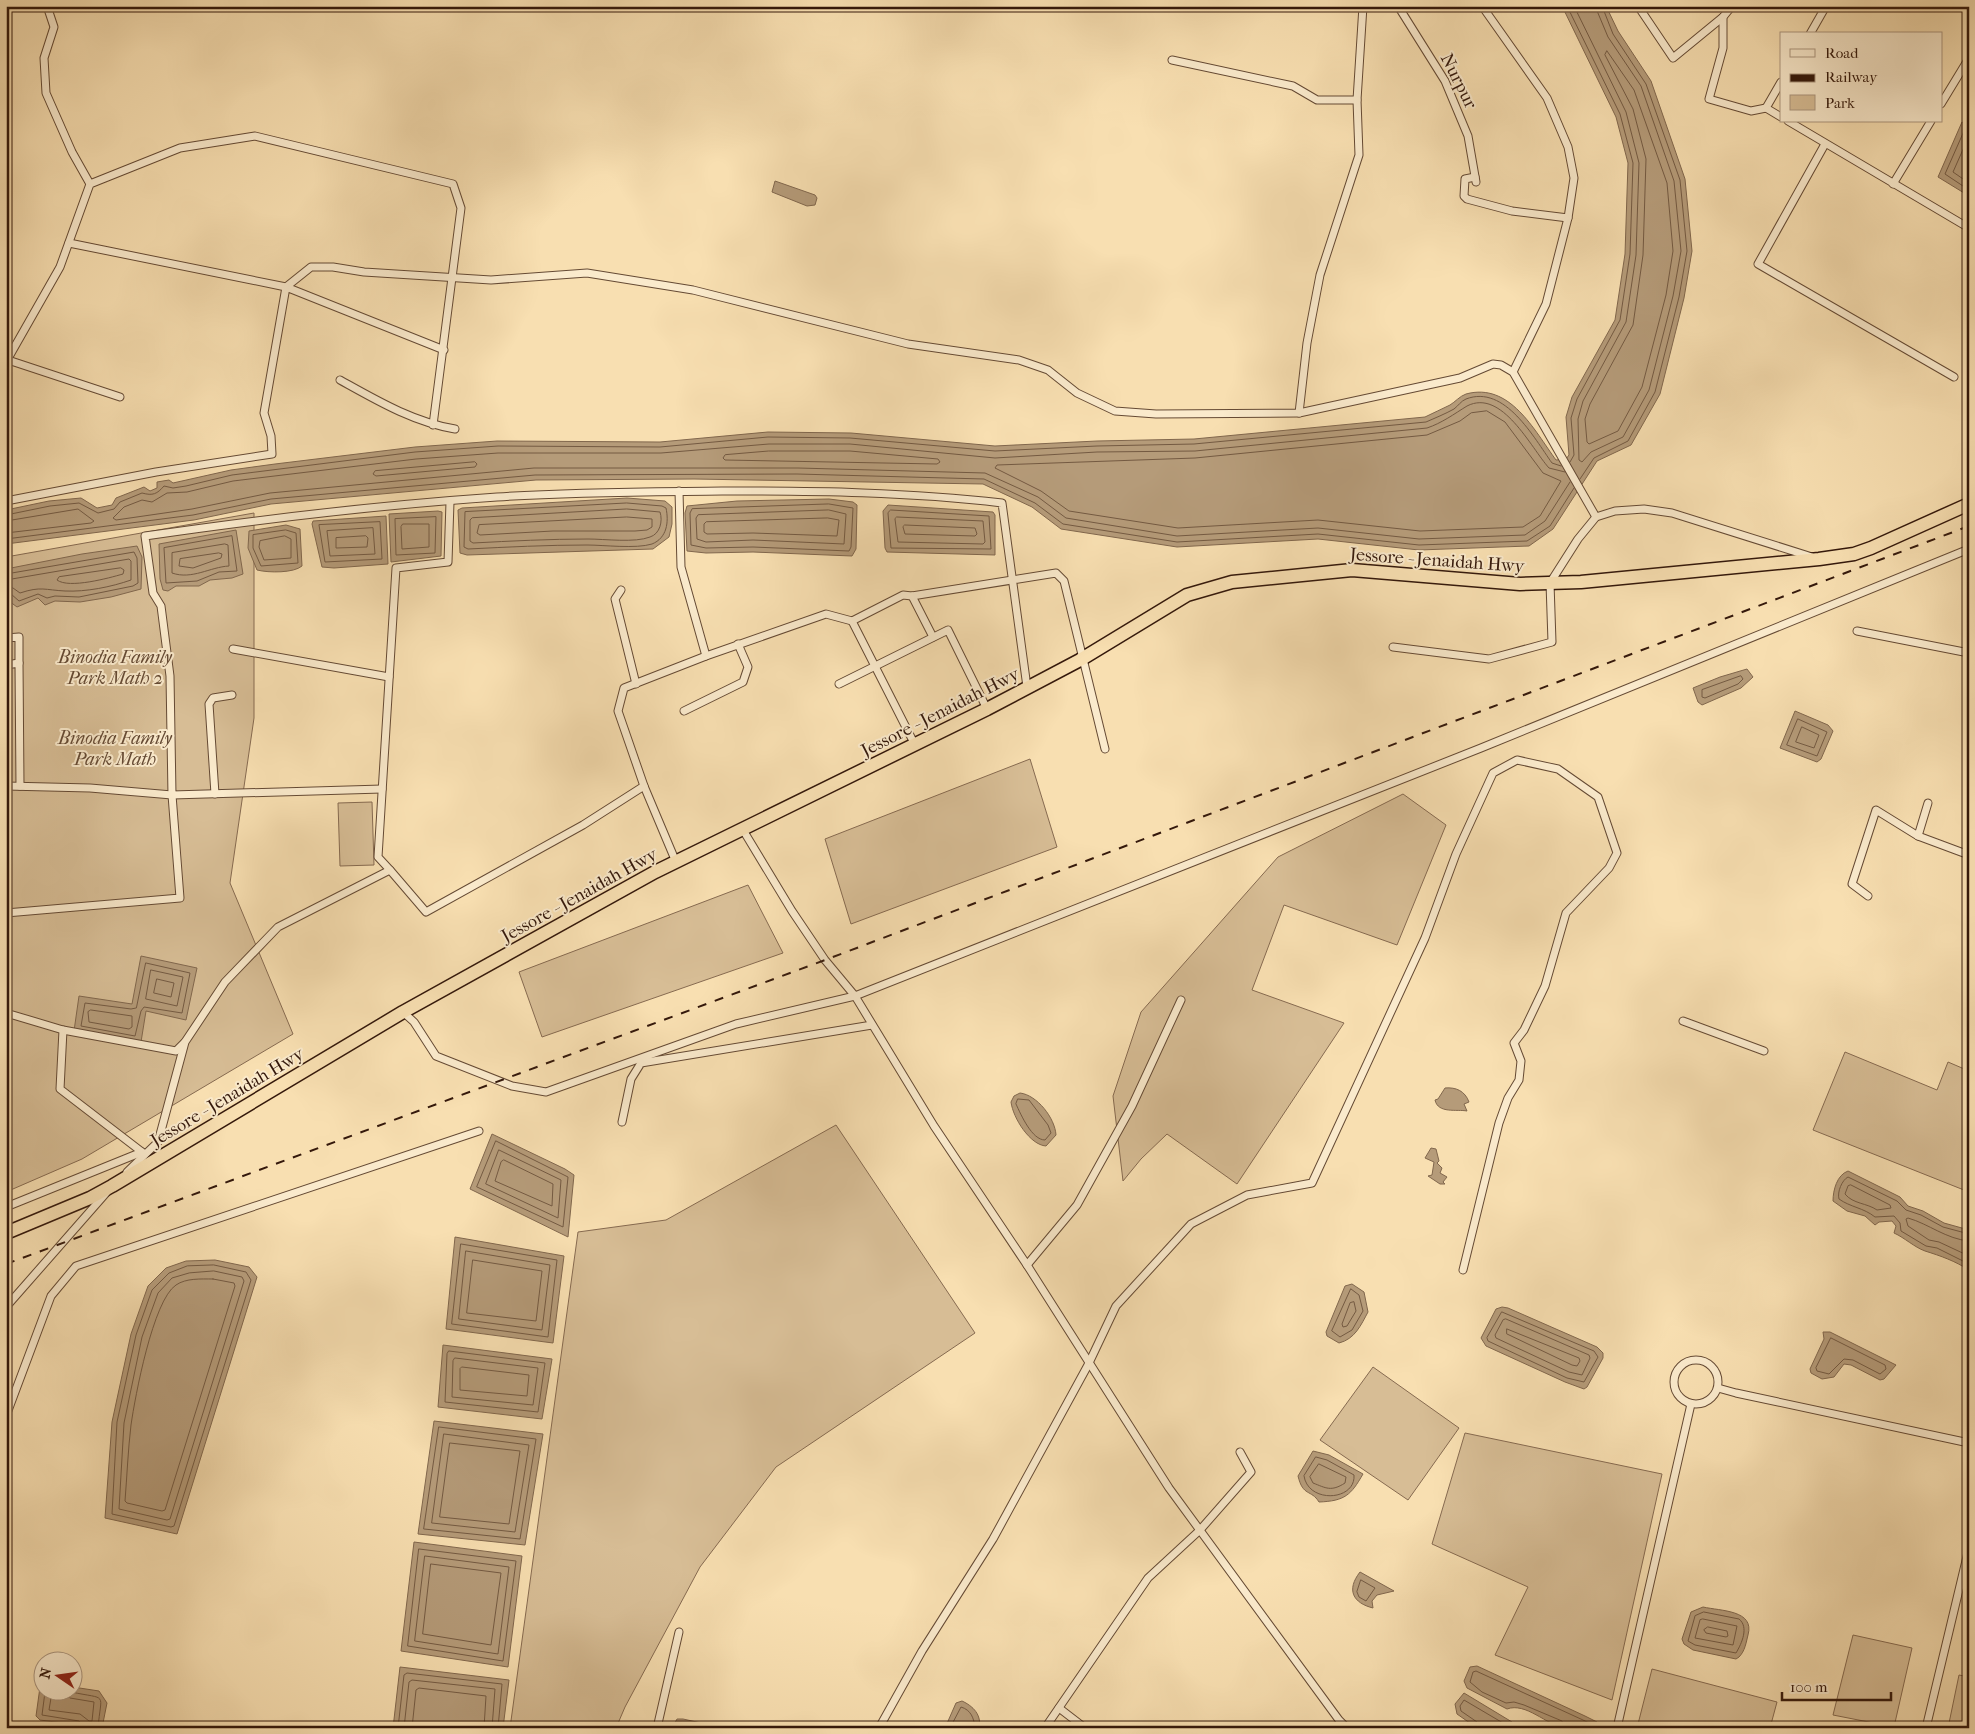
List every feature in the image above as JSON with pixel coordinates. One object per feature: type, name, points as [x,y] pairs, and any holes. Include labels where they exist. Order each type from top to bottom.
[{"type":"highway","name":"Jessore - Jenaidah Hwy","points":[[6,1232],[90,1198],[403,1012],[676,862],[988,709],[1027,686],[1083,658],[1188,595],[1232,582],[1352,570],[1520,584],[1550,583],[1819,559],[1854,554],[1871,548],[1969,504]]},
{"type":"street","points":[[47,6],[54,27],[44,58],[46,93],[72,152],[90,184]]},
{"type":"street","points":[[1299,413],[1307,343],[1320,275],[1360,155],[1357,100],[1363,6]]},
{"type":"street","name":"Nurpur","points":[[1398,6],[1446,81],[1468,136],[1476,180],[1465,180],[1464,196],[1467,199],[1512,211],[1568,218]]},
{"type":"street","points":[[1482,6],[1547,98],[1568,147],[1574,178],[1568,218],[1546,304],[1513,372]]},
{"type":"street","points":[[1638,6],[1673,58],[1723,17],[1732,6]]},
{"type":"street","points":[[1811,32],[1826,6]]},
{"type":"street","points":[[1723,17],[1723,48],[1709,99],[1751,112],[1766,108],[1780,84]]},
{"type":"street","points":[[1942,102],[1969,58]]},
{"type":"street","points":[[1172,60],[1293,86],[1317,100],[1357,100]]},
{"type":"street","points":[[1766,108],[1780,116]]},
{"type":"street","points":[[1790,122],[1969,228]]},
{"type":"street","points":[[1893,184],[1930,122]]},
{"type":"street","points":[[120,397],[7,361],[60,266],[90,184],[180,148],[255,136],[453,184],[461,208],[450,277],[444,350],[433,425]]},
{"type":"street","points":[[1825,144],[1758,264],[1954,377]]},
{"type":"street","points":[[69,243],[286,287],[444,350]]},
{"type":"street","points":[[6,502],[156,472],[272,454],[271,436],[264,413],[286,287],[311,267],[333,266],[364,272],[491,280],[587,273],[693,290],[908,344],[1019,360],[1048,370],[1077,393],[1115,411],[1156,414],[1299,413],[1460,378],[1493,364],[1501,365],[1513,372],[1596,517]]},
{"type":"street","points":[[340,380],[386,405],[433,425],[455,429]]},
{"type":"street","points":[[6,913],[180,898],[172,795],[170,676],[161,606],[153,593],[145,536],[376,506],[497,497],[679,492],[817,491],[949,497],[1002,503],[1027,686]]},
{"type":"street","points":[[679,492],[681,567],[706,656]]},
{"type":"street","points":[[450,502],[448,562],[396,568],[378,856],[426,912],[583,825],[644,786]]},
{"type":"street","points":[[1393,646],[1489,659],[1552,642],[1550,583],[1578,539],[1596,517],[1631,509],[1672,513],[1819,559]]},
{"type":"street","points":[[403,1012],[414,1022],[436,1056],[512,1086],[546,1092],[736,1024],[855,996],[1480,748],[1969,549]]},
{"type":"street","points":[[676,862],[644,786],[618,711],[624,688],[738,644],[826,614],[852,621],[903,595],[912,596],[1056,573],[1064,581],[1105,749]]},
{"type":"street","points":[[621,590],[615,599],[636,684]]},
{"type":"street","points":[[912,596],[933,637]]},
{"type":"street","points":[[852,621],[915,745]]},
{"type":"street","points":[[838,684],[948,630],[988,709]]},
{"type":"street","points":[[1857,631],[1969,653]]},
{"type":"street","points":[[6,638],[19,637],[20,786]]},
{"type":"street","points":[[684,711],[743,682],[748,667],[738,644]]},
{"type":"street","points":[[233,649],[389,677]]},
{"type":"street","points":[[6,665],[19,664]]},
{"type":"street","points":[[215,794],[209,704],[213,698],[232,695]]},
{"type":"street","points":[[879,1728],[922,1651],[992,1539],[1088,1365],[1116,1306],[1190,1224],[1246,1195],[1312,1183],[1426,938],[1456,854],[1493,773],[1517,760],[1558,769],[1598,797],[1617,853],[1609,868],[1566,913],[1545,986],[1524,1030],[1514,1042],[1521,1061],[1519,1080],[1508,1098],[1499,1122],[1463,1270]]},
{"type":"street","points":[[6,786],[90,788],[172,795],[382,789]]},
{"type":"street","points":[[1918,836],[1928,803]]},
{"type":"street","points":[[1868,896],[1852,884],[1876,810],[1918,836],[1969,855]]},
{"type":"street","points":[[744,830],[792,911],[825,960],[855,996],[934,1126],[1027,1266],[1088,1365],[1169,1488],[1339,1720],[1347,1728]]},
{"type":"street","points":[[6,1013],[63,1030],[176,1051],[185,1042],[225,982],[278,927],[390,870]]},
{"type":"street","points":[[1027,1266],[1078,1205],[1132,1106],[1181,1000]]},
{"type":"street","points":[[1684,1021],[1764,1051]]},
{"type":"street","points":[[622,1122],[631,1079],[641,1063],[872,1025]]},
{"type":"street","points":[[6,1207],[142,1152],[60,1089],[63,1030]]},
{"type":"street","points":[[6,1307],[112,1186],[158,1142],[185,1042]]},
{"type":"street","points":[[6,1416],[51,1296],[76,1266],[479,1132]]},
{"type":"street","points":[[1702,1360],[1710,1364],[1719,1379],[1718,1388],[1708,1401],[1691,1404],[1683,1400],[1674,1385],[1675,1376],[1685,1363],[1702,1360]]},
{"type":"street","points":[[1718,1388],[1736,1394],[1969,1443]]},
{"type":"street","points":[[1616,1728],[1691,1404]]},
{"type":"street","points":[[1045,1728],[1148,1578],[1200,1530],[1251,1472],[1240,1452]]},
{"type":"street","points":[[1926,1728],[1969,1548]]},
{"type":"street","points":[[657,1728],[679,1632]]},
{"type":"street","points":[[1058,1708],[1085,1728]]},
{"type":"green space","points":[[254,513],[254,718],[230,883],[293,1034],[82,1159],[6,1192],[6,557]]},
{"type":"green space","points":[[1030,759],[1057,847],[851,924],[825,839]]},
{"type":"green space","points":[[1403,794],[1446,825],[1397,945],[1284,905],[1252,990],[1344,1023],[1237,1184],[1167,1134],[1141,1159],[1123,1181],[1113,1096],[1141,1012],[1278,857]]},
{"type":"green space","points":[[372,802],[374,865],[340,866],[338,803]]},
{"type":"green space","points":[[748,885],[783,953],[542,1037],[519,972]]},
{"type":"green space","points":[[1845,1052],[1937,1090],[1948,1062],[1969,1071],[1969,1192],[1813,1130]]},
{"type":"green space","points":[[836,1125],[975,1333],[776,1467],[700,1567],[625,1707],[616,1728],[510,1728],[578,1232],[666,1220]]},
{"type":"green space","points":[[1373,1367],[1459,1428],[1408,1500],[1320,1440]]},
{"type":"green space","points":[[1465,1433],[1662,1474],[1612,1700],[1495,1655],[1528,1587],[1432,1544]]},
{"type":"green space","points":[[1853,1635],[1912,1648],[1894,1727],[1833,1715]]},
{"type":"green space","points":[[1652,1669],[1777,1702],[1770,1728],[1637,1728]]},
{"type":"green space","points":[[1959,1675],[1969,1677],[1969,1728],[1948,1728]]},
{"type":"water","points":[[1562,6],[1606,6],[1618,31],[1651,81],[1685,179],[1692,251],[1684,298],[1660,394],[1631,445],[1597,461],[1553,529],[1529,546],[1419,550],[1318,539],[1177,547],[1061,529],[1032,507],[983,484],[694,479],[536,480],[271,504],[194,520],[6,544],[6,510],[49,501],[81,498],[97,508],[112,505],[116,498],[144,487],[150,491],[157,488],[157,482],[169,480],[173,483],[231,470],[415,447],[497,441],[660,442],[768,432],[851,433],[995,446],[1194,439],[1425,417],[1450,405],[1466,394],[1482,392],[1496,395],[1508,402],[1529,423],[1556,460],[1566,459],[1569,455],[1566,417],[1572,397],[1615,320],[1625,254],[1628,163],[1616,117]]},
{"type":"water","points":[[1962,122],[1969,126],[1969,196],[1938,177]]},
{"type":"water","points":[[775,181],[815,195],[817,198],[815,205],[807,206],[772,192]]},
{"type":"water","points":[[627,498],[665,501],[672,507],[672,524],[669,537],[653,549],[467,555],[460,553],[458,510],[462,508]]},
{"type":"water","points":[[829,499],[853,502],[857,505],[856,549],[852,556],[687,551],[685,513],[687,506],[737,501]]},
{"type":"water","points":[[888,505],[993,512],[995,515],[995,555],[887,552],[885,548],[883,511]]},
{"type":"water","points":[[442,512],[441,556],[391,562],[389,514]]},
{"type":"water","points":[[386,516],[388,564],[334,568],[322,567],[312,524],[313,521]]},
{"type":"water","points":[[286,525],[300,529],[302,566],[281,572],[257,570],[248,548],[249,531]]},
{"type":"water","points":[[236,530],[243,574],[232,578],[210,580],[199,586],[176,586],[168,591],[163,590],[160,579],[159,544]]},
{"type":"water","points":[[137,546],[142,557],[141,589],[111,597],[80,602],[55,601],[45,605],[38,598],[17,607],[9,601],[6,569],[82,554]]},
{"type":"water","points":[[1747,669],[1753,677],[1741,688],[1702,705],[1698,702],[1693,688]]},
{"type":"water","points":[[1795,711],[1828,725],[1833,731],[1821,759],[1817,762],[1780,748]]},
{"type":"water","points":[[141,956],[197,968],[186,1020],[146,1011],[141,1042],[74,1031],[79,996],[132,1004]]},
{"type":"water","points":[[1445,1088],[1453,1088],[1463,1092],[1469,1102],[1464,1104],[1467,1111],[1448,1110],[1437,1104],[1435,1100],[1438,1099]]},
{"type":"water","points":[[1020,1093],[1033,1098],[1049,1115],[1056,1135],[1046,1146],[1028,1136],[1015,1115],[1011,1102],[1014,1096]]},
{"type":"water","points":[[492,1134],[574,1175],[568,1237],[470,1189]]},
{"type":"water","points":[[1431,1148],[1436,1149],[1439,1161],[1437,1163],[1442,1168],[1440,1173],[1447,1177],[1443,1182],[1445,1184],[1440,1184],[1428,1176],[1432,1175],[1434,1162],[1425,1158]]},
{"type":"water","points":[[1848,1171],[1900,1197],[1908,1206],[1923,1211],[1944,1223],[1969,1230],[1969,1270],[1948,1259],[1921,1249],[1894,1233],[1896,1226],[1892,1221],[1879,1222],[1875,1225],[1865,1216],[1847,1211],[1833,1201],[1836,1183]]},
{"type":"water","points":[[455,1237],[564,1256],[553,1343],[446,1329]]},
{"type":"water","points":[[215,1260],[249,1267],[257,1277],[177,1534],[105,1518],[112,1422],[131,1334],[148,1286],[166,1268],[186,1261]]},
{"type":"water","points":[[1352,1284],[1364,1292],[1368,1312],[1353,1335],[1339,1343],[1327,1336],[1326,1332],[1345,1286]]},
{"type":"water","points":[[1502,1307],[1597,1347],[1603,1353],[1603,1358],[1587,1387],[1584,1389],[1565,1382],[1486,1346],[1481,1338],[1496,1309]]},
{"type":"water","points":[[1823,1332],[1830,1332],[1896,1365],[1884,1379],[1880,1380],[1851,1365],[1844,1364],[1834,1377],[1822,1379],[1811,1373],[1810,1369],[1824,1339]]},
{"type":"water","points":[[443,1345],[552,1359],[542,1419],[438,1407]]},
{"type":"water","points":[[434,1421],[543,1434],[525,1545],[418,1534]]},
{"type":"water","points":[[1313,1451],[1329,1455],[1363,1474],[1351,1492],[1335,1500],[1319,1502],[1302,1487],[1298,1476]]},
{"type":"water","points":[[414,1542],[522,1556],[508,1667],[401,1651]]},
{"type":"water","points":[[1360,1572],[1394,1591],[1377,1595],[1372,1601],[1373,1608],[1366,1606],[1356,1599],[1353,1590],[1353,1585]]},
{"type":"water","points":[[1703,1607],[1735,1613],[1742,1616],[1746,1621],[1749,1627],[1748,1635],[1744,1650],[1739,1657],[1736,1659],[1693,1650],[1684,1644],[1682,1639],[1691,1612]]},
{"type":"water","points":[[1477,1666],[1597,1722],[1596,1728],[1565,1728],[1529,1711],[1514,1708],[1507,1709],[1467,1688],[1464,1681],[1470,1667]]},
{"type":"water","points":[[400,1667],[509,1680],[503,1728],[393,1728]]},
{"type":"water","points":[[82,1688],[99,1691],[107,1703],[102,1728],[40,1720],[36,1716],[38,1702],[82,1702]]},
{"type":"water","points":[[1464,1693],[1512,1722],[1508,1728],[1477,1728],[1457,1714],[1455,1704]]},
{"type":"water","points":[[962,1701],[970,1705],[978,1715],[979,1728],[945,1728],[956,1703]]},
{"type":"water","points":[[677,1719],[683,1719],[724,1728],[672,1728]]},
{"type":"railway","points":[[6,1264],[825,960],[1969,526]]},
{"type":"park label","name":"Binodia Family Park Math 2","points":[[115,668]]},
{"type":"park label","name":"Binodia Family Park Math","points":[[115,748]]}]
